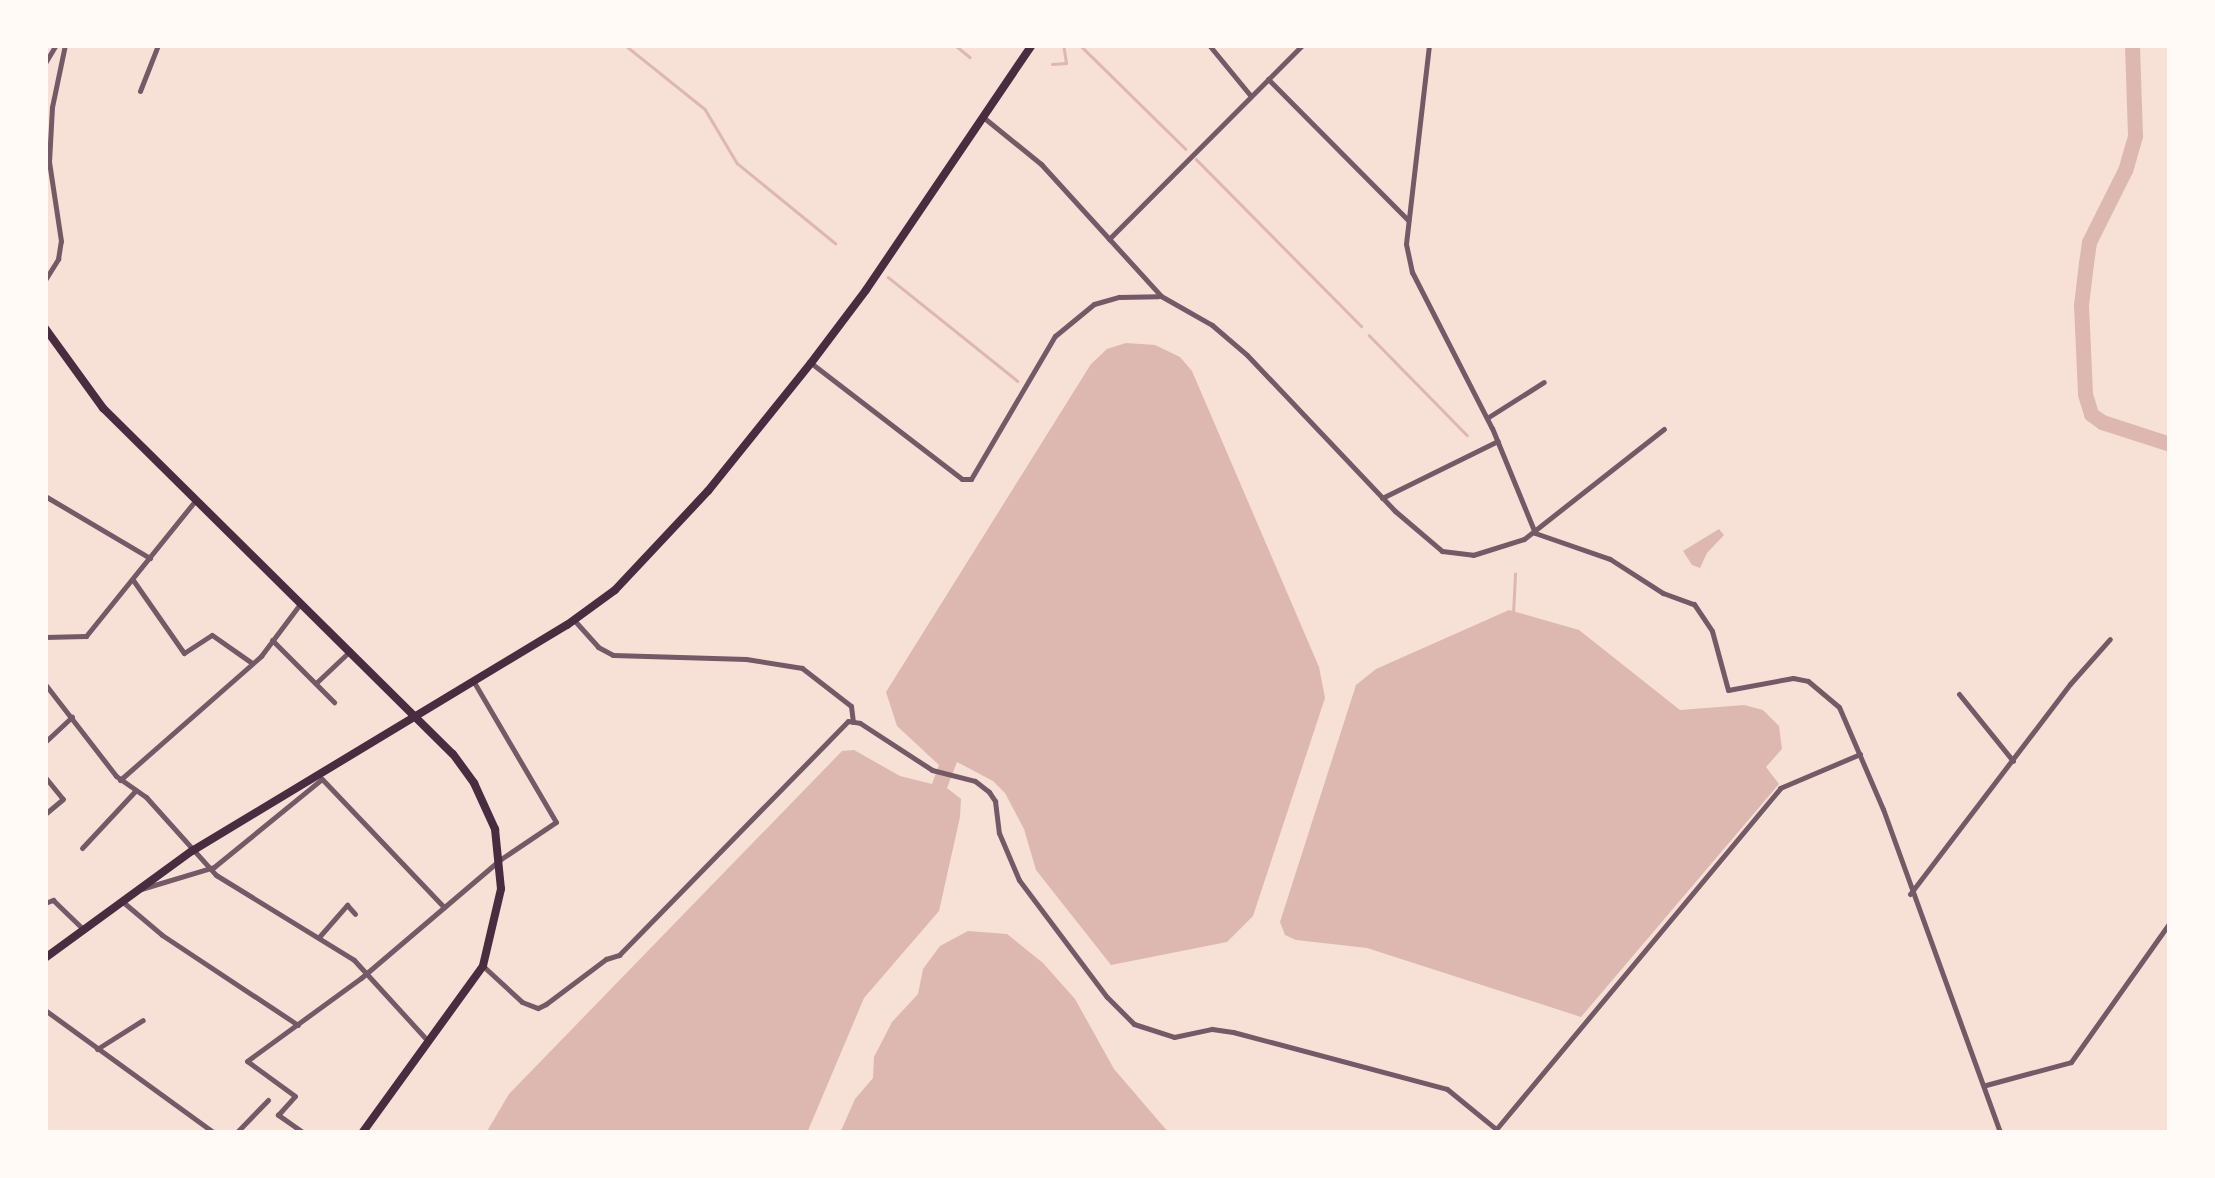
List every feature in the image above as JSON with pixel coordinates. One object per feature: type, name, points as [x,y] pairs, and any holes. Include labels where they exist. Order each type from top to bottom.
[{"type":"main road","points":[[45,958],[192,851],[321,778],[574,620],[614,590],[708,491],[811,362],[866,290],[1032,45]]},
{"type":"main road","points":[[45,328],[104,408],[417,716],[474,783],[495,829],[501,859],[498,917],[483,966],[362,1133]]},
{"type":"street","points":[[45,63],[56,45]]},
{"type":"street","points":[[45,280],[58,259],[62,240],[47,161],[52,107],[65,45]]},
{"type":"street","points":[[140,92],[158,45]]},
{"type":"street","points":[[1209,45],[1250,96]]},
{"type":"street","points":[[1109,239],[1302,45]]},
{"type":"street","points":[[1429,45],[1406,244],[1412,272],[1498,441],[1534,533],[1610,559],[1663,593],[1694,604],[1712,631],[1728,690],[1793,678],[1830,696],[1840,706],[1986,1085],[2000,1133]]},
{"type":"street","points":[[1268,79],[1408,220]]},
{"type":"street","points":[[983,118],[1041,164],[1161,296],[1223,332],[1382,498],[1442,551],[1473,555],[1534,533],[1664,429]]},
{"type":"street","points":[[811,362],[962,479],[971,479],[1010,417],[1021,387],[1066,324],[1094,304],[1161,296]]},
{"type":"street","points":[[1487,418],[1544,382]]},
{"type":"street","points":[[1382,498],[1498,441]]},
{"type":"street","points":[[45,496],[150,558]]},
{"type":"street","points":[[45,637],[86,636],[197,499]]},
{"type":"street","points":[[133,580],[184,653],[212,635],[252,663]]},
{"type":"street","points":[[120,780],[252,663],[301,602]]},
{"type":"street","points":[[574,620],[598,647],[613,654],[746,659],[802,668],[850,706],[853,722]]},
{"type":"street","points":[[1910,894],[2110,639]]},
{"type":"street","points":[[272,640],[334,702]]},
{"type":"street","points":[[316,684],[350,651]]},
{"type":"street","points":[[304,1133],[278,1116],[295,1096],[247,1061],[364,974],[501,859],[556,822],[474,682]]},
{"type":"street","points":[[45,684],[120,780],[136,790],[210,869],[354,960],[428,1041]]},
{"type":"street","points":[[1958,694],[2013,761]]},
{"type":"street","points":[[45,742],[73,716]]},
{"type":"street","points":[[483,966],[522,1002],[538,1008],[606,960],[619,956],[848,721],[879,732],[902,754],[932,770],[975,781],[989,792],[995,800],[999,833],[1019,880],[1107,997],[1134,1024],[1174,1036],[1212,1029],[1233,1032],[1447,1089],[1494,1131],[1780,788],[1860,754]]},
{"type":"street","points":[[45,777],[63,798],[45,814]]},
{"type":"street","points":[[136,890],[155,888],[210,869],[321,778],[444,907]]},
{"type":"street","points":[[82,848],[136,790]]},
{"type":"street","points":[[45,902],[53,900],[83,929]]},
{"type":"street","points":[[121,900],[162,935],[298,1025]]},
{"type":"street","points":[[319,936],[346,905],[355,914]]},
{"type":"street","points":[[1986,1085],[2071,1062],[2170,922]]},
{"type":"street","points":[[45,1010],[214,1133]]},
{"type":"street","points":[[97,1049],[143,1020]]},
{"type":"street","points":[[236,1133],[252,1123],[268,1100]]},
{"type":"shaded area","points":[[1126,343],[1155,345],[1180,357],[1192,371],[1319,667],[1325,698],[1253,916],[1227,942],[1111,965],[1036,870],[1024,829],[1005,793],[993,781],[957,762],[947,788],[961,799],[960,817],[939,911],[864,998],[807,1133],[486,1133],[509,1094],[842,751],[854,750],[900,776],[932,784],[939,765],[897,726],[886,692],[1091,364],[1107,349]]},
{"type":"shaded area","points":[[1719,529],[1724,535],[1707,553],[1700,568],[1692,565],[1683,551]]},
{"type":"shaded area","points":[[1509,610],[1579,630],[1680,710],[1744,705],[1763,710],[1779,726],[1782,749],[1766,767],[1779,784],[1581,1017],[1367,948],[1296,940],[1285,935],[1280,922],[1356,685],[1376,669]]},
{"type":"shaded area","points":[[968,931],[1007,934],[1043,963],[1075,999],[1114,1069],[1169,1133],[840,1133],[855,1099],[873,1078],[874,1057],[892,1022],[918,994],[923,969],[940,946]]},
{"type":"waterway","points":[[625,45],[705,109],[737,163],[835,243]]},
{"type":"waterway","points":[[955,45],[970,57]]},
{"type":"waterway","points":[[1052,64],[1066,63],[1063,45]]},
{"type":"waterway","points":[[1080,45],[1186,149]]},
{"type":"waterway","points":[[2132,45],[2135,136],[2125,170],[2089,242],[2086,263],[2081,305],[2085,394],[2091,414],[2102,422],[2170,444]]},
{"type":"waterway","points":[[1196,159],[1361,326]]},
{"type":"waterway","points":[[888,277],[1018,381]]},
{"type":"waterway","points":[[1369,335],[1467,435]]},
{"type":"waterway","points":[[1513,614],[1515,574]]}]
